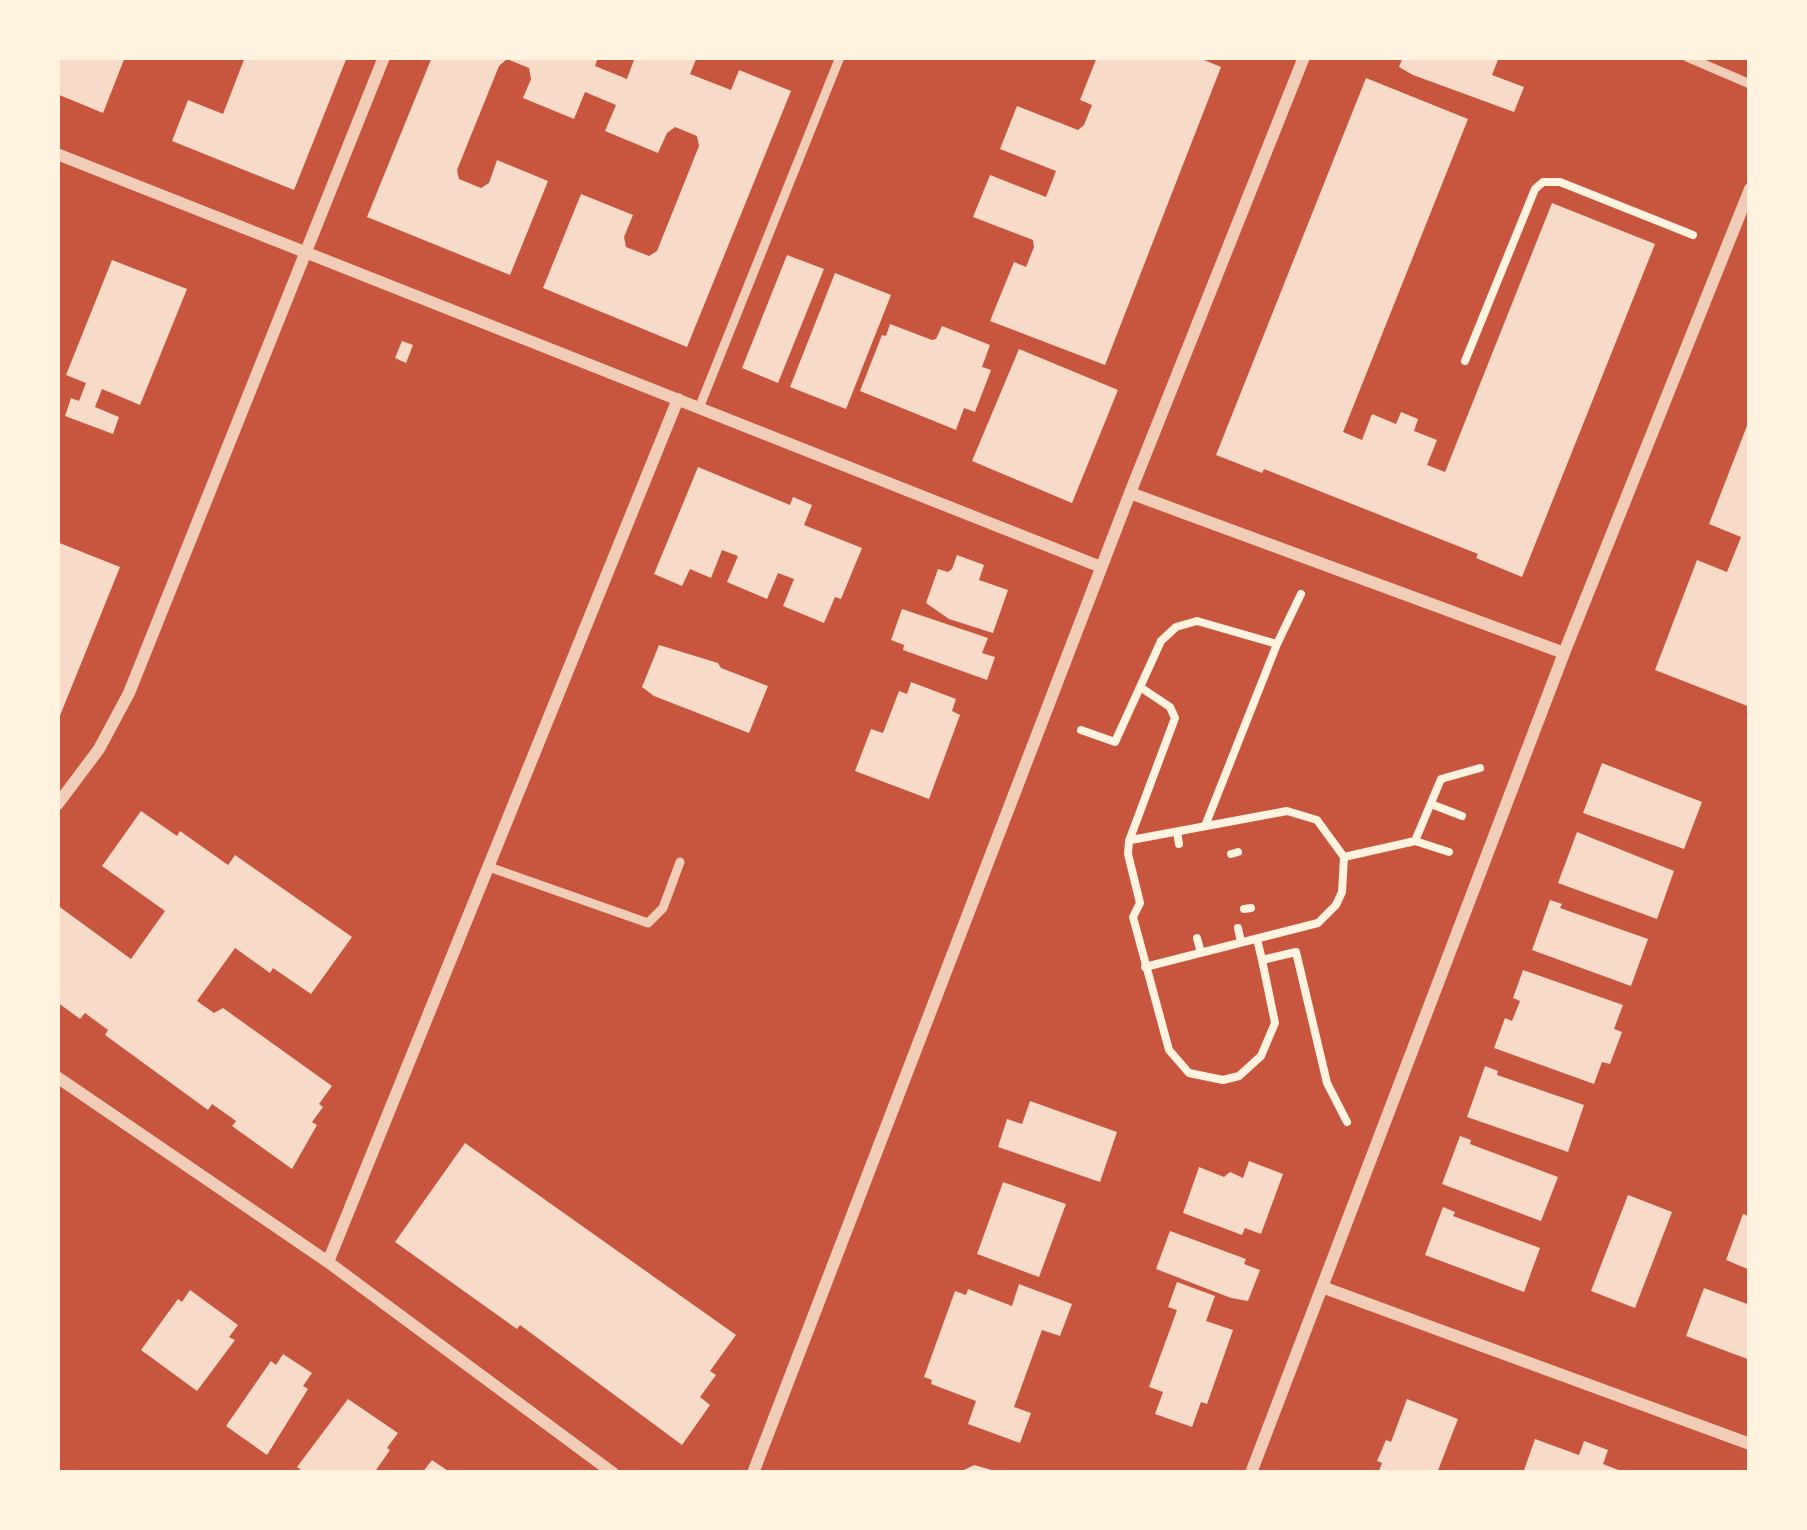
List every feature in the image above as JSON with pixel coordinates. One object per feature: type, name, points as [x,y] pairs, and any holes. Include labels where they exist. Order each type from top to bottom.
[{"type":"street","points":[[57,806],[99,748],[129,693],[384,57]]},
{"type":"street","points":[[753,1473],[1101,567],[1304,57]]},
{"type":"street","points":[[57,154],[1101,567]]},
{"type":"street","points":[[1251,1473],[1564,653],[1750,189]]},
{"type":"street","points":[[328,1262],[678,400]]},
{"type":"street","points":[[1130,493],[1564,653]]},
{"type":"street","points":[[57,1076],[328,1262],[613,1473]]},
{"type":"street","points":[[1322,1287],[1750,1444]]},
{"type":"lane","points":[[699,408],[839,57]]},
{"type":"lane","points":[[1688,57],[1750,84]]},
{"type":"lane","points":[[489,867],[648,923],[663,908],[680,862]]},
{"type":"path","points":[[1465,361],[1535,189],[1543,182],[1560,182],[1693,235]]},
{"type":"path","points":[[1205,826],[1300,594]]},
{"type":"path","points":[[1081,730],[1115,742],[1161,641],[1189,622],[1277,644]]},
{"type":"path","points":[[1140,687],[1170,707],[1174,722],[1130,841],[1128,854],[1142,902],[1132,916],[1169,1050],[1189,1073],[1223,1080],[1251,1067],[1270,1040],[1274,1006],[1257,939]]},
{"type":"path","points":[[1415,841],[1441,779],[1480,768]]},
{"type":"path","points":[[1430,804],[1462,815]]},
{"type":"path","points":[[1130,841],[1287,811],[1305,814],[1329,831],[1345,857],[1342,892],[1328,916],[1308,927],[1145,967]]},
{"type":"path","points":[[1177,832],[1179,844]]},
{"type":"path","points":[[1345,857],[1415,841],[1448,852]]},
{"type":"path","points":[[1238,928],[1241,942]]},
{"type":"path","points":[[1197,938],[1201,952]]},
{"type":"path","points":[[1262,960],[1296,952],[1327,1083],[1347,1122]]},
{"type":"building","points":[[57,57],[125,57],[103,113],[57,94]]},
{"type":"building","points":[[245,57],[347,57],[294,190],[172,141],[188,100],[223,114]]},
{"type":"building","points":[[432,57],[598,57],[595,66],[627,79],[635,57],[697,57],[690,74],[731,90],[739,70],[791,91],[687,347],[543,288],[581,194],[633,215],[624,237],[626,247],[649,256],[657,251],[699,146],[697,136],[675,127],[658,153],[605,131],[616,105],[585,92],[574,119],[523,98],[531,79],[529,68],[507,59],[499,66],[457,170],[459,179],[481,188],[489,183],[497,160],[548,181],[510,275],[367,217]]},
{"type":"building","points":[[1097,57],[1197,57],[1221,67],[1105,365],[990,321],[1014,262],[1026,267],[1033,240],[973,217],[990,175],[1046,197],[1056,171],[1000,149],[1017,106],[1078,130],[1084,125],[1092,105],[1080,100]]},
{"type":"building","points":[[1403,57],[1499,57],[1492,75],[1524,87],[1514,112],[1413,75],[1399,67]]},
{"type":"building","points":[[1366,78],[1468,119],[1343,432],[1362,440],[1372,414],[1396,424],[1401,412],[1418,419],[1414,431],[1437,440],[1427,465],[1445,472],[1552,203],[1655,244],[1522,577],[1476,558],[1478,554],[1264,469],[1262,473],[1216,455]]},
{"type":"building","points":[[787,255],[824,269],[778,383],[742,368]]},
{"type":"building","points":[[112,260],[187,289],[140,405],[102,389],[95,407],[119,417],[113,434],[65,416],[71,398],[79,401],[86,383],[66,375]]},
{"type":"building","points":[[835,273],[891,295],[846,409],[790,387]]},
{"type":"building","points":[[890,324],[932,340],[942,326],[990,345],[982,367],[991,370],[975,412],[964,408],[956,430],[860,391]]},
{"type":"building","points":[[402,341],[413,345],[406,363],[395,358]]},
{"type":"building","points":[[1019,349],[1118,390],[1072,503],[972,461]]},
{"type":"building","points":[[1750,418],[1750,707],[1655,670],[1697,560],[1727,572],[1741,537],[1709,524]]},
{"type":"building","points":[[698,467],[790,505],[793,497],[812,505],[804,525],[862,548],[841,599],[835,597],[824,623],[783,606],[794,579],[778,573],[767,599],[727,582],[738,556],[722,550],[711,578],[690,569],[682,586],[654,574]]},
{"type":"building","points":[[57,542],[120,567],[57,723]]},
{"type":"building","points":[[957,555],[984,565],[979,580],[1008,590],[993,633],[949,619],[926,603],[938,569],[948,572]]},
{"type":"building","points":[[902,609],[988,638],[982,653],[995,657],[987,680],[903,650],[904,645],[891,640]]},
{"type":"building","points":[[659,645],[718,663],[768,686],[749,733],[642,687]]},
{"type":"building","points":[[911,682],[956,699],[952,711],[960,715],[929,799],[855,771],[871,729],[883,733],[899,691],[907,694]]},
{"type":"building","points":[[1602,763],[1702,802],[1684,849],[1583,813]]},
{"type":"building","points":[[141,811],[228,865],[235,855],[352,937],[311,994],[235,948],[197,1001],[214,1013],[223,1008],[332,1086],[319,1104],[323,1107],[312,1122],[317,1125],[292,1169],[232,1126],[236,1121],[212,1104],[208,1110],[105,1035],[108,1030],[85,1013],[80,1019],[57,1002],[57,905],[131,959],[165,911],[102,866]]},
{"type":"building","points":[[1577,832],[1674,871],[1657,919],[1558,883]]},
{"type":"building","points":[[1550,900],[1562,904],[1560,908],[1648,939],[1631,986],[1532,950]]},
{"type":"building","points":[[1523,970],[1623,1005],[1614,1029],[1622,1032],[1610,1064],[1602,1062],[1594,1084],[1494,1048],[1505,1018],[1512,1021],[1520,1001],[1513,998]]},
{"type":"building","points":[[1485,1066],[1498,1071],[1497,1075],[1584,1105],[1568,1152],[1467,1117]]},
{"type":"building","points":[[1030,1101],[1117,1132],[1100,1182],[998,1147],[1007,1119],[1022,1124]]},
{"type":"building","points":[[1460,1136],[1558,1177],[1541,1221],[1442,1184]]},
{"type":"building","points":[[465,1143],[736,1335],[710,1371],[716,1375],[700,1397],[710,1405],[682,1445],[520,1325],[517,1329],[395,1242]]},
{"type":"building","points":[[1249,1161],[1283,1174],[1261,1234],[1245,1228],[1242,1235],[1183,1213],[1199,1167],[1224,1177],[1230,1172],[1243,1178]]},
{"type":"building","points":[[1003,1182],[1066,1204],[1039,1277],[977,1254]]},
{"type":"building","points":[[1628,1195],[1672,1212],[1635,1308],[1591,1291]]},
{"type":"building","points":[[1443,1207],[1455,1212],[1453,1216],[1540,1248],[1524,1292],[1425,1255]]},
{"type":"building","points":[[1743,1214],[1750,1216],[1750,1270],[1726,1260]]},
{"type":"building","points":[[1170,1231],[1246,1259],[1244,1264],[1260,1270],[1248,1301],[1156,1269]]},
{"type":"building","points":[[1177,1282],[1215,1296],[1206,1321],[1233,1330],[1207,1404],[1201,1402],[1192,1427],[1155,1414],[1163,1392],[1149,1387],[1177,1310],[1168,1307]]},
{"type":"building","points":[[1019,1284],[1072,1304],[1060,1336],[1042,1330],[1014,1407],[1031,1413],[1020,1443],[968,1424],[976,1401],[924,1377],[955,1291],[966,1295],[968,1289],[1012,1306]]},
{"type":"building","points":[[1704,1288],[1750,1305],[1750,1360],[1686,1336]]},
{"type":"building","points":[[190,1290],[238,1325],[229,1337],[235,1340],[197,1391],[141,1350],[178,1299],[182,1302]]},
{"type":"building","points":[[283,1354],[312,1373],[303,1386],[308,1389],[267,1455],[226,1426],[271,1361],[276,1365]]},
{"type":"building","points":[[348,1399],[398,1433],[390,1450],[374,1473],[305,1473],[297,1467]]},
{"type":"building","points":[[1407,1399],[1458,1419],[1437,1473],[1378,1473],[1382,1463],[1377,1461],[1386,1440],[1391,1442]]},
{"type":"building","points":[[1535,1439],[1579,1455],[1584,1441],[1608,1450],[1603,1464],[1626,1473],[1523,1473]]},
{"type":"building","points":[[432,1460],[451,1473],[422,1473]]},
{"type":"building","points":[[974,1465],[999,1472],[999,1473],[958,1473]]}]
